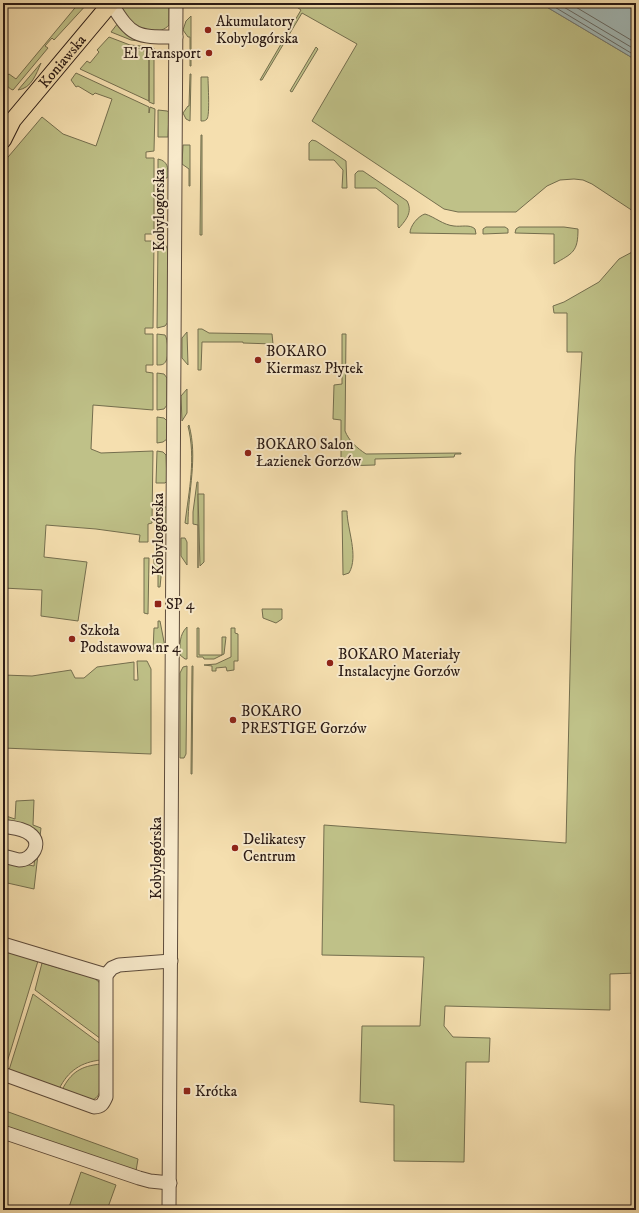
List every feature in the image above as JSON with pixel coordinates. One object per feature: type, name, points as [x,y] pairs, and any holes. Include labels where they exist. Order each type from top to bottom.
[{"type":"main road","name":"Koniawska","points":[[3,140],[8,124],[111,3]]},
{"type":"street","points":[[111,3],[126,26],[138,35],[176,37]]},
{"type":"street","name":"Kobylogórska","points":[[170,1210],[176,3]]},
{"type":"street","points":[[3,826],[25,830],[32,834],[35,839],[36,847],[33,854],[27,858],[19,860],[3,856]]},
{"type":"street","points":[[3,944],[106,975]]},
{"type":"street","points":[[3,1074],[94,1107],[98,1107],[103,1104],[106,1097],[106,975],[112,968],[119,965],[171,961]]},
{"type":"street","points":[[3,1132],[139,1178],[170,1183]]},
{"type":"green space","points":[[79,3],[88,3],[54,40],[52,38],[45,46],[48,48],[13,90],[9,88],[6,83],[6,76],[9,74],[16,79]]},
{"type":"green space","points":[[124,3],[169,3],[169,25],[158,31],[149,31],[136,28],[122,10]]},
{"type":"green space","points":[[291,3],[540,3],[636,60],[636,213],[592,184],[583,180],[574,179],[560,180],[547,186],[516,212],[458,212],[444,209],[312,121],[357,44],[302,13],[262,80],[260,80],[301,10]]},
{"type":"green space","points":[[191,16],[190,66],[190,37],[188,37],[183,30],[186,21]]},
{"type":"green space","points":[[118,23],[154,43],[131,40],[111,32]]},
{"type":"green space","points":[[109,37],[130,45],[154,48],[154,104],[80,69],[87,61],[90,63],[99,52],[97,50]]},
{"type":"green space","points":[[316,47],[318,49],[292,92],[290,91]]},
{"type":"green space","points":[[41,63],[30,83],[23,89],[18,90]]},
{"type":"green space","points":[[76,73],[149,107],[149,113],[150,107],[155,109],[154,151],[146,152],[146,158],[154,158],[154,234],[145,234],[145,241],[154,241],[153,328],[145,328],[145,334],[153,334],[153,365],[146,365],[146,372],[153,373],[153,410],[93,405],[91,449],[101,453],[153,451],[152,523],[148,524],[148,542],[139,542],[140,535],[96,529],[46,525],[44,557],[87,562],[78,621],[41,616],[42,590],[3,588],[3,163],[42,117],[63,134],[96,146],[112,99],[95,93],[93,95],[78,86],[76,87],[71,80]]},
{"type":"green space","points":[[190,74],[190,121],[186,119],[183,113],[189,106]]},
{"type":"green space","points":[[201,77],[208,77],[209,106],[208,116],[205,121],[201,121]]},
{"type":"green space","points":[[158,110],[169,112],[168,137],[158,137]]},
{"type":"green space","points":[[201,135],[202,235],[200,235]]},
{"type":"green space","points":[[312,140],[316,141],[346,161],[347,188],[342,188],[343,170],[334,160],[309,160],[309,143]]},
{"type":"green space","points":[[183,145],[190,145],[190,186],[189,169],[182,164]]},
{"type":"green space","points":[[158,159],[164,161],[167,165],[167,178],[158,178]]},
{"type":"green space","points":[[358,171],[363,171],[407,201],[409,205],[408,216],[399,228],[398,205],[376,188],[355,188],[355,174]]},
{"type":"green space","points":[[425,214],[450,225],[473,227],[476,234],[410,233],[411,227],[420,217]]},
{"type":"green space","points":[[486,227],[505,227],[508,229],[508,233],[483,234],[483,229]]},
{"type":"green space","points":[[519,227],[564,227],[578,229],[577,243],[570,254],[554,264],[554,234],[515,233],[516,229]]},
{"type":"green space","points":[[158,241],[165,244],[168,250],[168,322],[165,326],[157,328]]},
{"type":"green space","points":[[636,250],[636,973],[610,974],[610,1010],[445,1006],[444,1026],[453,1037],[490,1038],[489,1062],[466,1062],[464,1162],[394,1161],[394,1105],[360,1102],[362,1026],[420,1026],[424,957],[322,955],[324,825],[566,843],[575,458],[582,352],[567,352],[567,313],[554,313],[553,306],[564,302],[599,282],[619,259]]},
{"type":"green space","points":[[198,329],[202,329],[209,333],[272,334],[273,344],[202,342],[201,370],[198,370]]},
{"type":"green space","points":[[187,332],[188,365],[182,358],[182,338]]},
{"type":"green space","points":[[157,334],[165,335],[168,352],[167,359],[160,365],[157,365]]},
{"type":"green space","points":[[342,334],[346,334],[345,431],[354,444],[366,454],[461,453],[461,454],[455,454],[454,457],[375,459],[375,465],[341,466],[341,420],[333,418],[334,385],[342,384]]},
{"type":"green space","points":[[157,373],[164,374],[167,378],[167,405],[164,409],[157,410]]},
{"type":"green space","points":[[187,389],[187,413],[182,421],[181,396]]},
{"type":"green space","points":[[157,417],[164,418],[167,421],[167,439],[163,442],[157,443]]},
{"type":"green space","points":[[189,425],[192,437],[193,462],[188,524],[185,523],[192,462]]},
{"type":"green space","points":[[157,451],[163,452],[166,455],[167,481],[165,483],[156,483]]},
{"type":"green space","points":[[198,482],[198,525],[193,524]]},
{"type":"green space","points":[[198,494],[204,494],[204,562],[200,566]]},
{"type":"green space","points":[[156,507],[167,507],[166,524],[156,524]]},
{"type":"green space","points":[[342,511],[347,511],[353,551],[352,566],[349,573],[343,575]]},
{"type":"green space","points":[[181,538],[185,538],[187,542],[187,565],[181,556]]},
{"type":"green space","points":[[154,555],[163,557],[160,587],[158,587],[158,573],[154,573]]},
{"type":"green space","points":[[144,558],[149,558],[148,614],[144,613]]},
{"type":"green space","points":[[262,609],[282,609],[282,619],[276,623],[263,618]]},
{"type":"green space","points":[[158,621],[160,621],[165,647],[161,650],[153,651],[154,628],[158,628]]},
{"type":"green space","points":[[187,627],[187,659],[185,659],[180,655],[180,643],[181,636]]},
{"type":"green space","points":[[197,628],[199,628],[199,655],[222,655],[214,659],[197,657]]},
{"type":"green space","points":[[231,628],[235,628],[235,633],[238,634],[238,661],[234,661],[234,670],[227,671],[226,667],[216,668],[216,671],[212,671],[212,666],[204,665],[216,664],[231,657]]},
{"type":"green space","points":[[222,637],[226,637],[224,654],[222,655]]},
{"type":"green space","points":[[137,661],[147,661],[151,669],[151,754],[3,748],[3,675],[32,676],[71,670],[75,678],[84,678],[97,667],[134,662],[134,680],[138,680]]},
{"type":"green space","points":[[187,666],[186,754],[184,758],[180,758],[180,673],[183,667]]},
{"type":"green space","points":[[192,666],[193,666],[191,774]]},
{"type":"green space","points":[[34,800],[33,825],[41,828],[34,889],[3,882],[3,860],[34,866],[37,833],[3,825],[3,815],[15,819],[16,801]]},
{"type":"green space","points":[[3,950],[38,961],[5,1069],[3,1068]]},
{"type":"green space","points":[[42,963],[94,978],[99,982],[101,987],[101,1039],[35,990]]},
{"type":"green space","points":[[33,994],[102,1045],[101,1060],[87,1063],[76,1068],[71,1072],[59,1089],[9,1070]]},
{"type":"green space","points":[[101,1064],[101,1085],[99,1094],[96,1098],[92,1100],[62,1090],[65,1084],[77,1071],[88,1066]]},
{"type":"green space","points":[[3,1110],[138,1159],[136,1171],[3,1126]]},
{"type":"green space","points":[[81,1172],[116,1185],[107,1210],[68,1210]]},
{"type":"water","points":[[540,3],[636,3],[636,60]]},
{"type":"place","name":"Akumulatory Kobylogórska","points":[[208,30]]},
{"type":"place","name":"El Transport","points":[[209,53]]},
{"type":"place","name":"BOKARO Kiermasz Płytek","points":[[258,360]]},
{"type":"place","name":"BOKARO Salon Łazienek Gorzów","points":[[248,453]]},
{"type":"place","name":"SP 4","points":[[158,604]]},
{"type":"place","name":"Szkoła Podstawowa nr 4","points":[[72,639]]},
{"type":"place","name":"BOKARO Materiały Instalacyjne Gorzów","points":[[330,663]]},
{"type":"place","name":"BOKARO PRESTIGE Gorzów","points":[[233,720]]},
{"type":"place","name":"Delikatesy Centrum","points":[[235,848]]},
{"type":"place","name":"Krótka","points":[[187,1091]]}]
